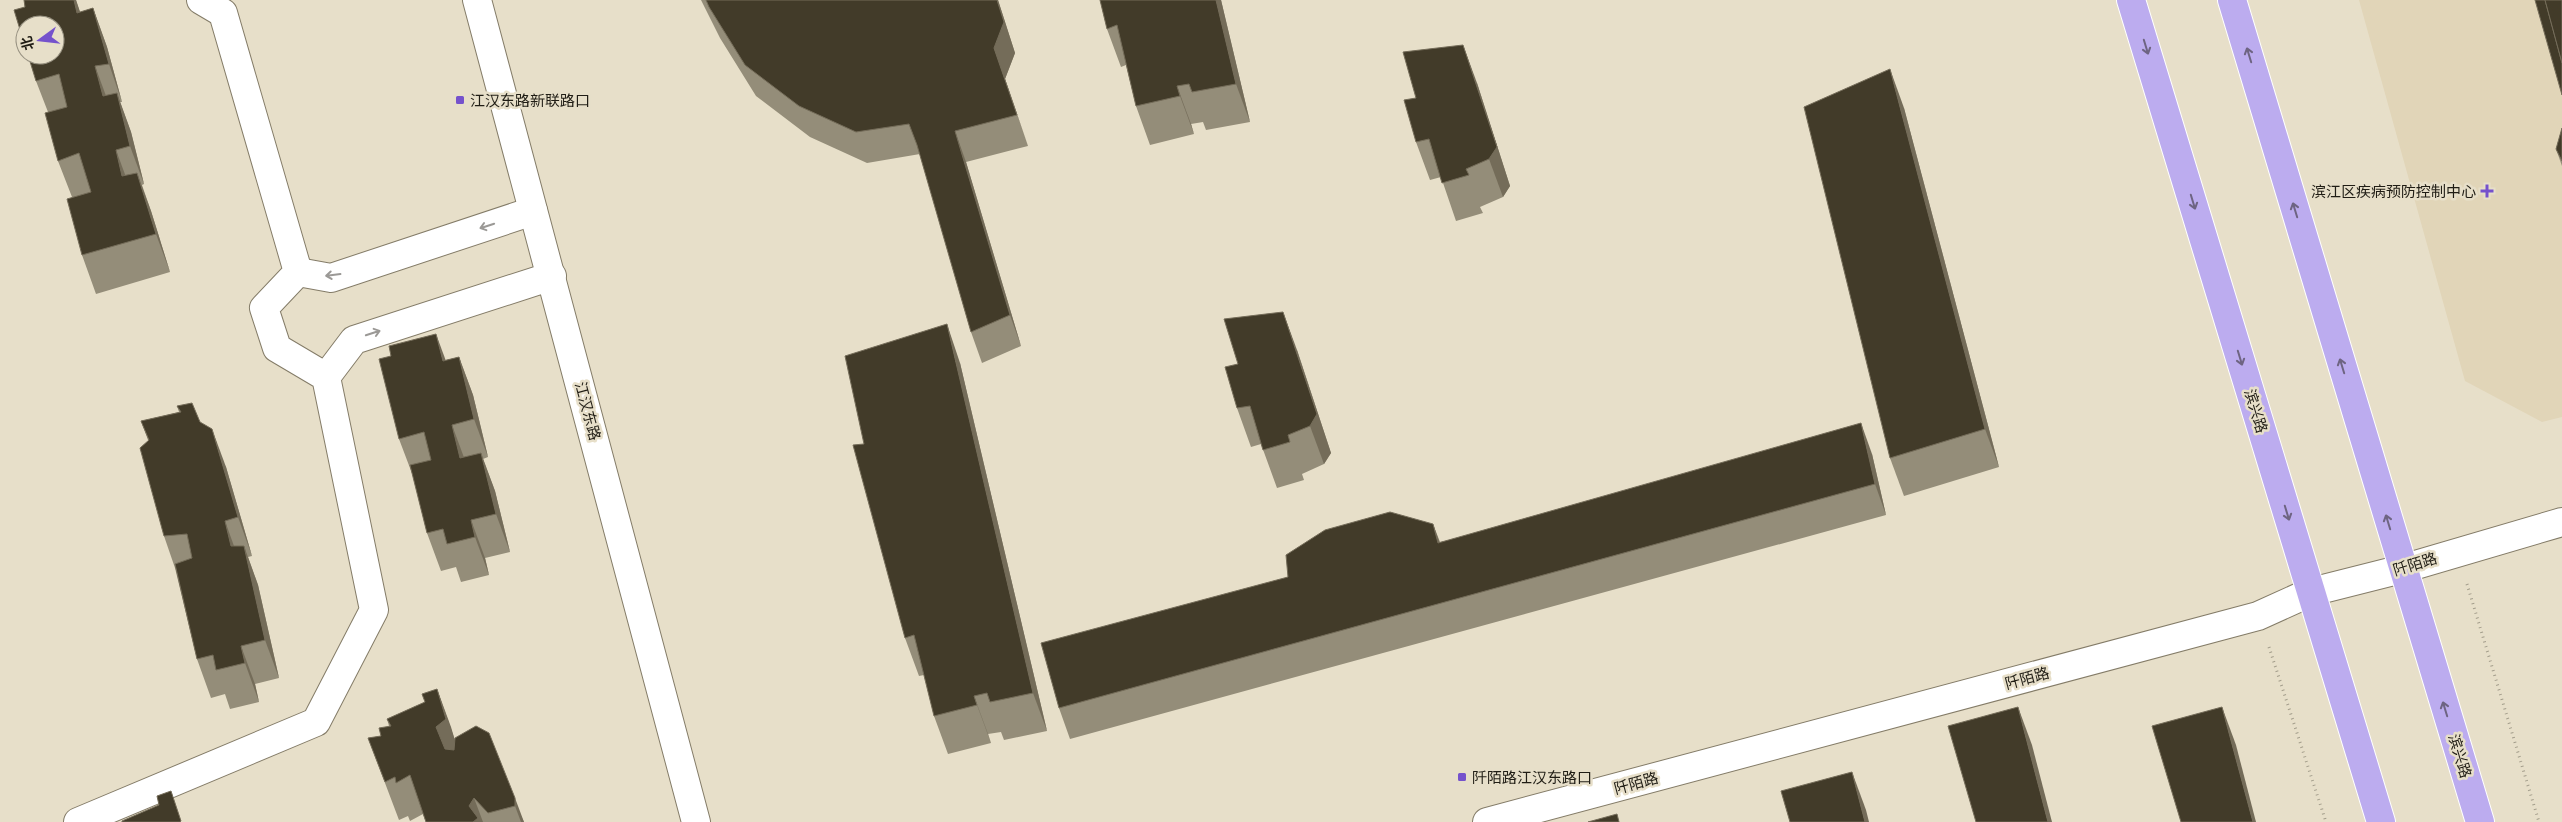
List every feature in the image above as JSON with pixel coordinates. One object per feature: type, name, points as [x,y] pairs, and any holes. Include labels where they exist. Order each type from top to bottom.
[{"type":"main road","name":"滨兴路","points":[[2132,0],[2381,822]]},
{"type":"main road","name":"滨兴路","points":[[2232,0],[2480,822]]},
{"type":"street","points":[[201,0],[223,13],[298,272]]},
{"type":"street","name":"江汉东路","points":[[477,0],[696,822]]},
{"type":"street","points":[[298,272],[331,278],[534,211]]},
{"type":"street","points":[[78,822],[316,722],[374,610],[326,376],[277,348],[264,308],[298,272]]},
{"type":"street","points":[[326,376],[354,340],[552,276]]},
{"type":"street","name":"阡陌路","points":[[1487,822],[2258,616],[2311,592],[2562,522]]},
{"type":"path","points":[[2457,551],[2539,822]]},
{"type":"path","points":[[2258,616],[2326,822]]},
{"type":"shaded area","name":"滨江区疾病预防控制中心","points":[[2359,0],[2562,0],[2562,417],[2542,422],[2465,381]]},
{"type":"building","points":[[24,0],[74,0],[77,13],[93,8],[109,64],[95,66],[103,96],[117,93],[130,146],[116,150],[122,176],[137,173],[156,234],[82,255],[67,199],[91,192],[79,153],[58,161],[45,113],[67,107],[59,74],[36,81],[31,65],[65,65],[65,15],[16,15],[14,10],[25,7]]},
{"type":"building","points":[[706,0],[997,0],[1004,22],[994,48],[1017,115],[955,131],[1010,315],[971,332],[917,145],[909,124],[856,132],[799,106],[745,65]]},
{"type":"building","points":[[1100,0],[1216,0],[1236,84],[1192,92],[1189,84],[1177,86],[1180,96],[1136,106],[1117,25],[1107,29]]},
{"type":"building","points":[[2535,0],[2545,0],[2562,63],[2562,95]]},
{"type":"building","points":[[2545,0],[2562,0],[2562,63]]},
{"type":"building","points":[[1463,45],[1497,147],[1489,159],[1466,169],[1469,175],[1442,183],[1429,139],[1416,142],[1404,100],[1416,98],[1403,52]]},
{"type":"building","points":[[1890,69],[1985,429],[1890,458],[1804,107]]},
{"type":"building","points":[[2562,128],[2562,161],[2556,149]]},
{"type":"building","points":[[1283,312],[1317,414],[1310,426],[1288,435],[1290,442],[1263,450],[1250,406],[1237,408],[1225,367],[1238,364],[1224,319]]},
{"type":"building","points":[[947,324],[1033,693],[990,702],[987,693],[974,696],[977,705],[934,716],[914,635],[905,638],[853,445],[864,444],[845,356]]},
{"type":"building","points":[[436,334],[443,361],[459,357],[474,419],[452,425],[460,458],[481,453],[496,514],[471,520],[475,537],[447,544],[443,529],[427,533],[410,465],[431,460],[424,432],[399,439],[379,359],[391,356],[389,346]]},
{"type":"building","points":[[192,403],[200,422],[212,429],[238,517],[225,521],[231,546],[244,546],[265,640],[241,646],[245,663],[216,670],[213,655],[197,659],[175,564],[192,558],[187,534],[164,536],[140,448],[149,440],[141,421],[181,412],[177,406]]},
{"type":"building","points":[[1861,423],[1875,484],[1059,708],[1041,643],[1288,577],[1286,555],[1325,530],[1390,512],[1433,524],[1438,543]]},
{"type":"building","points":[[437,689],[446,719],[436,727],[445,749],[454,750],[455,738],[476,726],[489,733],[515,798],[515,806],[488,813],[474,798],[469,806],[478,818],[473,822],[426,822],[410,775],[396,783],[395,777],[385,782],[368,738],[381,736],[379,728],[391,726],[387,719],[425,702],[422,694]]},
{"type":"building","points":[[2018,707],[2048,822],[1976,822],[1948,726]]},
{"type":"building","points":[[2222,707],[2253,822],[2181,822],[2152,726]]},
{"type":"building","points":[[1852,772],[1865,822],[1790,822],[1781,791]]},
{"type":"building","points":[[171,791],[180,822],[122,822],[159,805],[157,796]]},
{"type":"building","points":[[1617,814],[1619,822],[1588,822]]},
{"type":"place","name":"江汉东路新联路口","points":[[460,100]]},
{"type":"place","name":"滨江区疾病预防控制中心","points":[[2487,191]]},
{"type":"place","name":"阡陌路江汉东路口","points":[[1462,777]]}]
